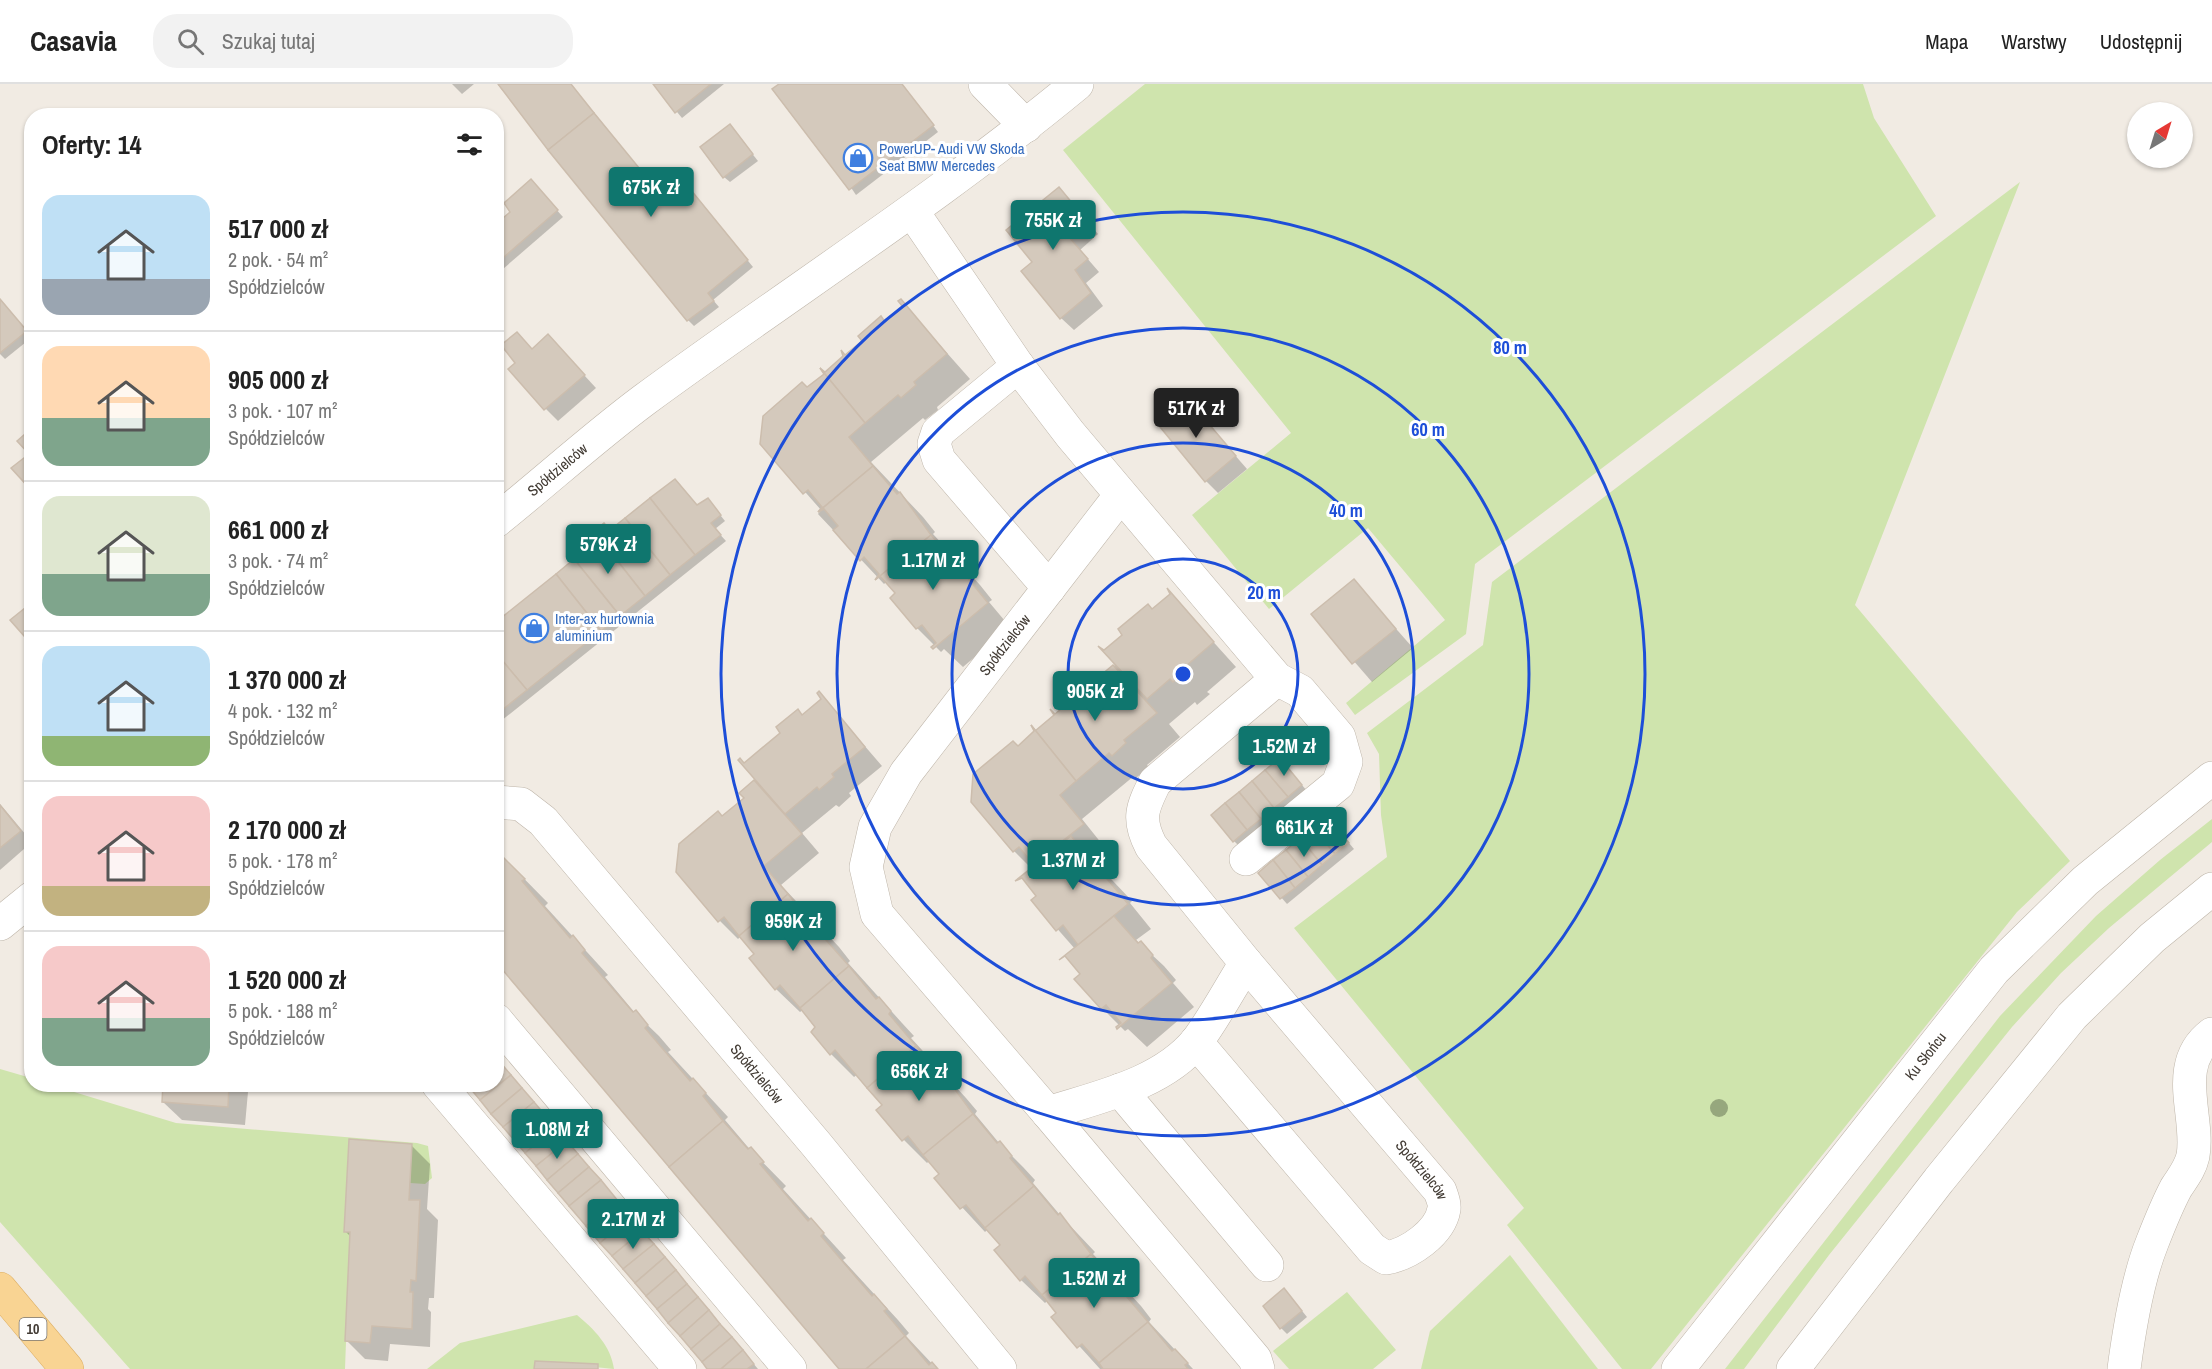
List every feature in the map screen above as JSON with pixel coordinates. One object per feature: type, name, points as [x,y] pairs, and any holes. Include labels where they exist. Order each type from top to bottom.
[{"type":"main road","name":"10","points":[[0,1289],[67,1369]]},
{"type":"street","points":[[985,84],[1026,126]]},
{"type":"street","name":"Spółdzielców","points":[[504,514],[642,401],[912,211],[1026,126],[1077,84]]},
{"type":"street","points":[[912,211],[1018,366],[1120,496],[1277,679],[1300,691],[1339,737],[1346,762],[1338,784],[1246,859]]},
{"type":"street","points":[[1018,366],[938,432],[934,444],[939,460],[1049,588]]},
{"type":"street","name":"Spółdzielców","points":[[1120,496],[906,773],[875,827],[866,867],[877,914],[1255,1359],[1258,1369]]},
{"type":"street","name":"Spółdzielców","points":[[1196,1042],[1372,1249],[1386,1258],[1403,1255],[1440,1224],[1445,1206],[1440,1191],[1246,963],[1151,846],[1142,827],[1144,804],[1155,782],[1277,679]]},
{"type":"street","name":"Ku Słońcu","points":[[1678,1369],[1994,970],[2085,881],[2212,778]]},
{"type":"street","name":"Spółdzielców","points":[[504,803],[521,804],[543,821],[816,1144],[1000,1369]]},
{"type":"street","points":[[1793,1369],[1939,1180],[2072,1017],[2152,938],[2212,889]]},
{"type":"street","points":[[0,924],[24,904]]},
{"type":"street","points":[[1048,1113],[1120,1090],[1162,1070],[1196,1042],[1246,963]]},
{"type":"street","points":[[504,1029],[790,1369]]},
{"type":"street","points":[[2124,1369],[2128,1338],[2151,1245],[2176,1189],[2191,1166],[2195,1145],[2188,1096],[2190,1068],[2201,1047],[2212,1034]]},
{"type":"street","points":[[1120,1090],[1267,1265]]},
{"type":"street","points":[[445,1092],[680,1369]]},
{"type":"green space","points":[[1145,84],[1863,84],[1874,118],[1936,216],[1475,564],[1466,634],[1355,715],[1346,703],[1445,620],[1368,528],[1269,609],[1192,515],[1291,433],[1063,150]]},
{"type":"green space","points":[[2020,182],[1855,605],[2070,861],[2017,912],[1651,1369],[1622,1369],[1507,1225],[1524,1208],[1294,928],[1387,857],[1381,815],[1379,754],[1367,733],[1483,645],[1492,582]]},
{"type":"green space","points":[[2212,819],[2212,842],[2109,928],[2061,973],[2012,1027],[1829,1255],[1744,1369],[1725,1369],[2000,1016],[2096,916],[2160,860]]},
{"type":"green space","points":[[0,1069],[24,1076],[24,1092],[74,1092],[176,1123],[417,1143],[428,1146],[432,1178],[425,1184],[410,1183],[412,1144],[349,1139],[344,1231],[350,1232],[345,1369],[130,1369],[0,1222]]},
{"type":"green space","points":[[1510,1255],[1598,1369],[1421,1369],[1430,1331]]},
{"type":"green space","points":[[1347,1292],[1396,1350],[1373,1369],[1289,1369],[1273,1351]]},
{"type":"green space","points":[[577,1315],[601,1339],[614,1369],[535,1361],[534,1369],[427,1369],[460,1343]]},
{"type":"building","points":[[498,84],[571,84],[594,113],[548,150]]},
{"type":"building","points":[[653,84],[711,84],[675,113]]},
{"type":"building","name":"PowerUP- Audi VW Skoda Seat BMW Mercedes","points":[[779,84],[902,84],[934,125],[849,190],[772,89]]},
{"type":"building","points":[[594,113],[662,196],[682,179],[748,260],[708,293],[714,301],[687,321],[548,150]]},
{"type":"building","points":[[730,124],[753,154],[723,178],[700,147]]},
{"type":"building","points":[[531,179],[558,210],[504,257],[504,217],[510,212],[504,203]]},
{"type":"building","points":[[1059,187],[1087,221],[1069,237],[1088,259],[1075,270],[1091,293],[1060,319],[1021,271],[1032,262],[1006,230]]},
{"type":"building","points":[[0,299],[24,327],[24,333],[0,353]]},
{"type":"building","points":[[901,299],[947,354],[914,382],[916,385],[901,398],[898,395],[865,423],[820,368],[825,372],[843,356],[841,350],[845,355],[862,341],[858,336],[881,316],[885,322],[903,307],[898,301]]},
{"type":"building","points":[[517,332],[532,349],[548,334],[585,375],[544,410],[508,369],[515,363],[504,349],[504,343]]},
{"type":"building","points":[[820,368],[865,423],[849,437],[873,466],[818,512],[822,507],[808,490],[803,494],[760,444],[763,416],[802,382],[807,387],[824,374]]},
{"type":"building","points":[[1186,397],[1236,456],[1205,482],[1156,422]]},
{"type":"building","points":[[24,435],[24,449],[17,441]]},
{"type":"building","points":[[24,458],[24,482],[11,468]]},
{"type":"building","points":[[873,466],[897,494],[900,492],[931,535],[875,580],[879,574],[864,557],[860,561],[833,530],[838,526],[824,509],[818,512]]},
{"type":"building","points":[[675,479],[697,505],[708,498],[721,515],[711,523],[721,535],[695,555],[650,498]]},
{"type":"building","points":[[650,498],[695,555],[670,575],[625,518]]},
{"type":"building","points":[[625,518],[670,575],[645,596],[594,531],[604,523],[610,530]]},
{"type":"building","points":[[594,531],[645,596],[620,616],[574,559],[587,549],[581,541]]},
{"type":"building","points":[[931,535],[954,562],[957,560],[969,575],[967,577],[988,603],[933,649],[931,647],[936,643],[922,625],[916,629],[890,598],[895,593],[880,576],[875,580]]},
{"type":"building","points":[[574,559],[620,616],[601,631],[556,574]]},
{"type":"building","points":[[556,574],[601,631],[527,690],[504,663],[504,616]]},
{"type":"building","points":[[1354,579],[1396,629],[1352,664],[1311,614]]},
{"type":"building","points":[[1167,588],[1214,642],[1185,667],[1187,670],[1173,682],[1170,679],[1147,699],[1098,646],[1104,650],[1122,635],[1118,629],[1148,604],[1152,609],[1170,594]]},
{"type":"building","points":[[24,609],[24,636],[10,620]]},
{"type":"building","points":[[504,663],[527,690],[504,709]]},
{"type":"building","points":[[1113,665],[1157,713],[1124,740],[1126,743],[1112,756],[1109,753],[1076,781],[1035,731],[1054,715],[1050,709],[1055,714],[1073,699],[1069,694],[1091,674],[1095,680]]},
{"type":"building","points":[[819,691],[865,747],[832,774],[834,777],[819,790],[817,787],[785,814],[738,760],[740,758],[744,763],[780,733],[776,727],[798,709],[802,715],[821,699],[817,693]]},
{"type":"building","points":[[1031,725],[1076,781],[1060,795],[1084,824],[1033,864],[1019,847],[1013,852],[971,802],[973,774],[1013,741],[1018,746],[1034,731]]},
{"type":"building","points":[[1280,758],[1302,785],[1288,797],[1265,770]]},
{"type":"building","points":[[1265,770],[1288,797],[1274,808],[1252,781]]},
{"type":"building","points":[[754,780],[802,834],[764,866],[788,894],[739,936],[724,917],[718,922],[676,872],[679,844],[718,811],[722,816],[744,798],[739,793]]},
{"type":"building","points":[[1252,781],[1274,808],[1261,819],[1239,792]]},
{"type":"building","points":[[1239,792],[1261,819],[1247,830],[1225,803]]},
{"type":"building","points":[[1225,803],[1247,830],[1233,842],[1211,815]]},
{"type":"building","points":[[0,805],[21,831],[0,848]]},
{"type":"building","points":[[1327,816],[1349,843],[1335,854],[1313,828]]},
{"type":"building","points":[[1313,828],[1335,854],[1322,865],[1300,838]]},
{"type":"building","points":[[1071,836],[1094,864],[1097,861],[1110,877],[1107,879],[1128,904],[1078,945],[1063,925],[1056,931],[1031,900],[1036,896],[1022,878],[1015,881]]},
{"type":"building","points":[[1300,838],[1322,865],[1308,877],[1286,850]]},
{"type":"building","points":[[1286,850],[1308,877],[1295,888],[1273,860]]},
{"type":"building","points":[[504,858],[525,879],[522,881],[570,938],[573,935],[585,950],[582,953],[633,1012],[636,1010],[648,1025],[645,1028],[690,1081],[693,1078],[706,1093],[703,1096],[723,1121],[669,1167],[504,971]]},
{"type":"building","points":[[1273,860],[1295,888],[1280,899],[1258,873]]},
{"type":"building","points":[[788,894],[812,924],[815,921],[827,936],[825,939],[849,966],[800,1008],[780,985],[775,990],[749,958],[754,954],[739,936]]},
{"type":"building","points":[[1114,916],[1138,943],[1141,941],[1153,955],[1151,958],[1172,983],[1117,1029],[1116,1027],[1121,1023],[1106,1005],[1101,1009],[1074,979],[1080,974],[1065,956],[1059,960]]},
{"type":"building","points":[[849,966],[876,999],[879,997],[891,1011],[889,1014],[916,1046],[867,1088],[835,1050],[830,1055],[811,1032],[815,1027],[800,1008]]},
{"type":"building","points":[[916,1046],[940,1075],[943,1073],[973,1114],[923,1155],[908,1136],[902,1141],[876,1110],[882,1105],[867,1088]]},
{"type":"building","points":[[504,1067],[511,1075],[504,1081]]},
{"type":"building","points":[[511,1075],[522,1088],[491,1114],[480,1100],[490,1092],[504,1092],[504,1081]]},
{"type":"building","points":[[522,1088],[534,1102],[503,1127],[491,1114]]},
{"type":"building","points":[[163,1092],[229,1092],[228,1107],[162,1102]]},
{"type":"building","points":[[473,1092],[490,1092],[480,1100]]},
{"type":"building","points":[[534,1102],[545,1115],[514,1140],[503,1127]]},
{"type":"building","points":[[973,1114],[997,1143],[1000,1141],[1012,1156],[1010,1158],[1034,1186],[985,1228],[966,1205],[960,1209],[934,1178],[939,1174],[923,1155]]},
{"type":"building","points":[[545,1115],[556,1128],[525,1153],[514,1140]]},
{"type":"building","points":[[723,1121],[748,1149],[751,1147],[764,1162],[760,1164],[808,1221],[811,1218],[824,1233],[821,1236],[872,1296],[874,1294],[887,1309],[884,1311],[905,1336],[866,1369],[839,1369],[669,1167]]},
{"type":"building","points":[[556,1128],[567,1141],[536,1166],[525,1153]]},
{"type":"building","points":[[349,1139],[412,1144],[409,1200],[420,1200],[416,1281],[411,1280],[410,1292],[413,1292],[412,1329],[372,1326],[370,1343],[345,1341],[350,1232],[344,1232]]},
{"type":"building","points":[[567,1141],[578,1154],[547,1180],[536,1166]]},
{"type":"building","points":[[578,1154],[589,1167],[558,1193],[547,1180]]},
{"type":"building","points":[[589,1167],[601,1180],[569,1206],[558,1193]]},
{"type":"building","points":[[601,1180],[618,1201],[586,1226],[569,1206]]},
{"type":"building","points":[[1034,1186],[1058,1215],[1060,1213],[1091,1254],[1042,1295],[1025,1276],[1020,1281],[994,1250],[1000,1245],[985,1228]]},
{"type":"building","points":[[618,1201],[631,1217],[600,1243],[586,1226]]},
{"type":"building","points":[[631,1217],[642,1231],[612,1256],[600,1243]]},
{"type":"building","points":[[642,1231],[654,1244],[623,1269],[612,1256]]},
{"type":"building","points":[[654,1244],[665,1257],[635,1283],[623,1269]]},
{"type":"building","points":[[1091,1254],[1115,1282],[1117,1280],[1129,1295],[1127,1297],[1148,1322],[1099,1363],[1082,1344],[1077,1348],[1051,1317],[1056,1313],[1042,1295]]},
{"type":"building","points":[[665,1257],[676,1270],[646,1296],[635,1283]]},
{"type":"building","points":[[676,1270],[687,1284],[657,1309],[646,1296]]},
{"type":"building","points":[[687,1284],[698,1297],[668,1323],[657,1309]]},
{"type":"building","points":[[1284,1288],[1302,1311],[1280,1329],[1263,1306]]},
{"type":"building","points":[[698,1297],[709,1310],[680,1336],[668,1323]]},
{"type":"building","points":[[709,1310],[720,1324],[691,1349],[680,1336]]},
{"type":"building","points":[[1148,1322],[1172,1351],[1175,1349],[1188,1363],[1185,1365],[1188,1369],[1103,1369],[1099,1363]]},
{"type":"building","points":[[720,1324],[732,1337],[702,1362],[691,1349]]},
{"type":"building","points":[[905,1336],[929,1365],[932,1362],[938,1369],[866,1369]]},
{"type":"building","points":[[732,1337],[743,1350],[721,1369],[707,1369],[702,1362]]},
{"type":"building","points":[[743,1350],[754,1364],[747,1369],[721,1369]]},
{"type":"building","points":[[535,1361],[598,1364],[598,1369],[534,1369]]},
{"type":"place","name":"PowerUP- Audi VW Skoda Seat BMW Mercedes","points":[[858,158]]},
{"type":"place","name":"Inter-ax hurtownia aluminium","points":[[534,628]]}]
